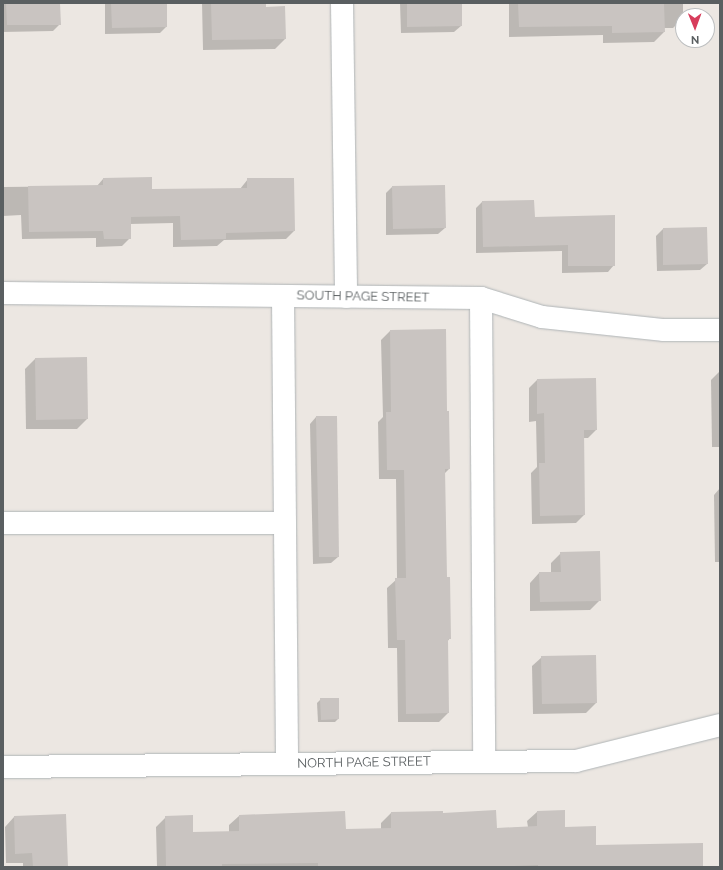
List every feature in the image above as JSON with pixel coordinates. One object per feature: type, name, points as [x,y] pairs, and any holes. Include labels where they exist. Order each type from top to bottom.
[{"type":"street","points":[[342,3],[346,297]]},
{"type":"street","name":"SOUTH PAGE STREET","points":[[3,292],[481,298],[542,317],[664,330],[720,330]]},
{"type":"street","points":[[283,296],[287,764]]},
{"type":"street","points":[[481,298],[484,762]]},
{"type":"street","points":[[3,523],[285,523]]},
{"type":"street","name":"NORTH PAGE STREET","points":[[3,767],[576,761],[720,725]]},
{"type":"building","points":[[6,3],[60,3],[61,25],[7,25]]},
{"type":"building","points":[[111,3],[167,3],[167,27],[112,28]]},
{"type":"building","points":[[211,3],[266,3],[266,7],[285,6],[286,39],[212,40]]},
{"type":"building","points":[[407,3],[462,3],[462,26],[407,27]]},
{"type":"building","points":[[518,3],[664,3],[665,32],[612,33],[612,26],[519,27]]},
{"type":"building","points":[[152,177],[152,189],[247,188],[247,178],[294,178],[295,231],[226,233],[226,239],[181,240],[180,216],[131,217],[131,239],[104,239],[103,231],[29,232],[28,186],[103,185],[103,178]]},
{"type":"building","points":[[445,185],[446,228],[393,229],[392,186]]},
{"type":"building","points":[[534,200],[535,217],[615,215],[615,266],[568,266],[568,245],[483,247],[482,201]]},
{"type":"building","points":[[707,227],[708,264],[663,265],[663,228]]},
{"type":"building","points":[[446,329],[447,411],[449,411],[450,469],[445,469],[447,577],[450,577],[451,639],[448,639],[449,713],[406,714],[405,640],[397,640],[395,578],[406,578],[404,470],[387,470],[386,412],[391,412],[390,330]]},
{"type":"building","points":[[87,357],[88,419],[36,420],[35,358]]},
{"type":"building","points":[[596,378],[597,430],[584,430],[585,515],[540,516],[539,463],[545,463],[544,413],[537,414],[537,379]]},
{"type":"building","points":[[316,416],[337,416],[339,557],[319,557]]},
{"type":"building","points":[[600,551],[601,601],[540,602],[539,572],[561,572],[560,552]]},
{"type":"building","points":[[596,655],[597,703],[542,704],[541,656]]},
{"type":"building","points":[[320,698],[339,698],[339,719],[321,720]]},
{"type":"building","points":[[496,810],[497,828],[537,826],[537,811],[565,810],[565,827],[596,826],[596,845],[703,843],[703,867],[538,867],[538,865],[488,867],[318,867],[318,863],[222,864],[222,867],[166,867],[165,816],[193,815],[193,832],[239,831],[239,815],[345,811],[346,829],[391,828],[391,812],[443,811],[443,813]]},
{"type":"building","points":[[66,814],[68,867],[33,867],[32,853],[15,854],[14,816]]}]
